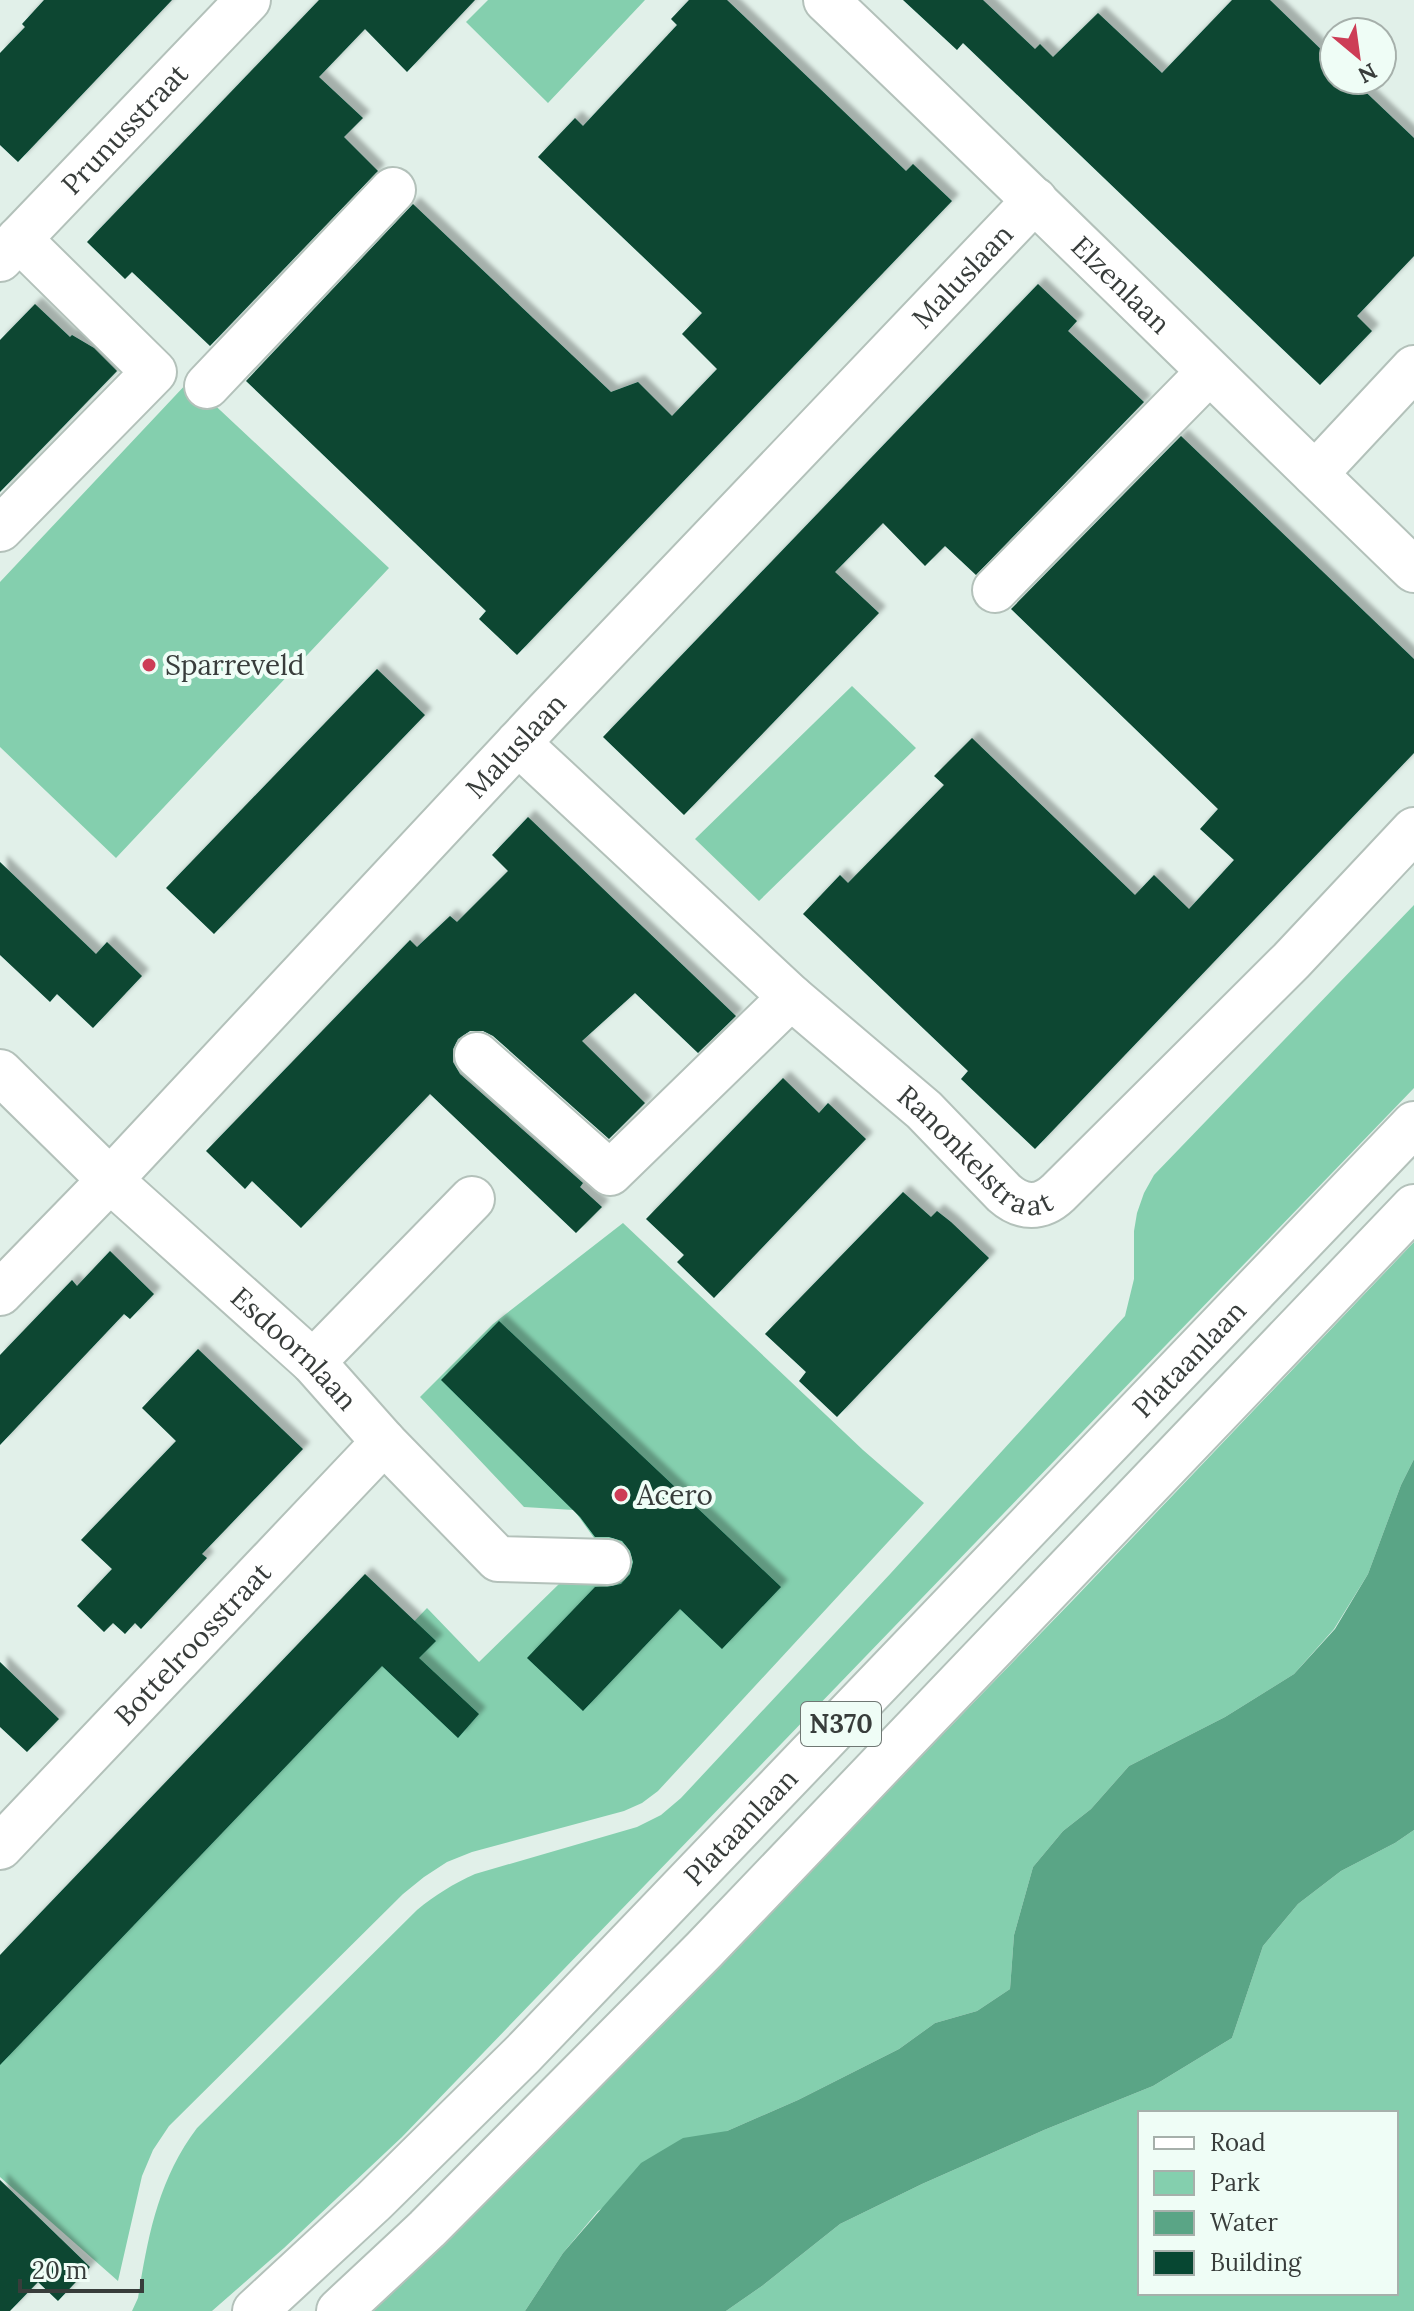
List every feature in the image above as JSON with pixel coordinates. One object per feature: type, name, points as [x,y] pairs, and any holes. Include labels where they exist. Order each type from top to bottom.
[{"type":"main road","name":"Prunusstraat","points":[[10,249],[248,0]]},
{"type":"main road","name":"Elzenlaan","points":[[826,0],[1414,570]]},
{"type":"main road","points":[[207,386],[393,190]]},
{"type":"main road","name":"Maluslaan","points":[[0,1293],[1035,200]]},
{"type":"main road","points":[[0,529],[154,372],[10,249]]},
{"type":"main road","points":[[1315,474],[1414,368]]},
{"type":"main road","points":[[995,590],[1209,372]]},
{"type":"main road","name":"Ranonkelstraat","points":[[518,743],[791,997],[924,1110],[1011,1200],[1029,1206],[1050,1200],[1058,1193],[1291,961],[1414,830]]},
{"type":"main road","points":[[477,1055],[610,1173],[791,997]]},
{"type":"main road","name":"Esdoornlaan","points":[[0,1072],[110,1180],[313,1362],[384,1442],[498,1559],[608,1562]]},
{"type":"main road","name":"Plataanlaan","points":[[255,2311],[374,2201],[523,2054],[1414,1124]]},
{"type":"main road","points":[[313,1362],[472,1199]]},
{"type":"main road","name":"Plataanlaan","points":[[339,2311],[427,2229],[704,1950],[1414,1207]]},
{"type":"main road","name":"Bottelroosstraat","points":[[0,1847],[384,1442]]},
{"type":"green space","points":[[488,0],[645,0],[548,103],[466,22]]},
{"type":"green space","name":"Sparreveld","points":[[189,381],[389,568],[116,858],[0,747],[0,582]]},
{"type":"green space","points":[[852,686],[916,748],[759,901],[695,839]]},
{"type":"green space","points":[[1414,905],[1414,1088],[402,2137],[212,2311],[132,2311],[138,2298],[151,2231],[164,2188],[197,2128],[417,1910],[437,1895],[475,1874],[637,1827],[661,1815],[681,1798],[1125,1316],[1134,1279],[1137,1213],[1154,1175]]},
{"type":"green space","points":[[623,1223],[863,1450],[924,1503],[658,1791],[624,1811],[472,1852],[447,1862],[403,1894],[169,2126],[153,2150],[142,2176],[118,2281],[0,2177],[0,2053],[427,1608],[479,1662],[599,1545],[574,1510],[524,1507],[420,1397],[493,1324]]},
{"type":"green space","points":[[1414,1242],[1414,1459],[1401,1485],[1368,1574],[1334,1629],[1294,1674],[1225,1717],[1129,1766],[1091,1809],[1063,1831],[1033,1867],[1014,1935],[1010,1989],[977,2011],[935,2023],[899,2049],[798,2100],[727,2131],[598,2211],[563,2253],[525,2311],[366,2311],[726,1958]]},
{"type":"green space","points":[[1414,1830],[1414,2311],[726,2311],[840,2224],[1044,2130],[1153,2086],[1232,2038],[1263,1946],[1298,1904],[1341,1871]]},
{"type":"water","points":[[1414,1459],[1414,1830],[1341,1871],[1298,1904],[1263,1946],[1232,2038],[1153,2086],[1044,2130],[840,2224],[726,2311],[525,2311],[563,2253],[641,2163],[683,2138],[727,2131],[798,2100],[899,2049],[935,2023],[977,2011],[1010,1989],[1014,1935],[1033,1867],[1063,1831],[1091,1809],[1129,1766],[1225,1717],[1294,1674],[1335,1629],[1368,1574],[1401,1485]]},
{"type":"building","points":[[44,0],[172,0],[18,162],[0,145],[0,53],[25,27],[22,24]]},
{"type":"building","points":[[319,0],[475,0],[407,72],[365,29],[319,77],[363,118],[344,137],[378,171],[210,346],[132,272],[125,279],[87,242]]},
{"type":"building","points":[[689,0],[727,0],[906,171],[913,164],[952,201],[517,655],[479,619],[486,611],[246,381],[413,204],[611,392],[638,382],[672,416],[717,369],[682,334],[702,313],[538,157],[575,118],[583,126],[677,25],[671,19]]},
{"type":"building","points":[[903,0],[983,0],[1035,49],[1040,44],[1053,57],[1098,13],[1162,73],[1232,0],[1270,0],[1318,46],[1318,96],[1370,96],[1414,138],[1414,256],[1357,316],[1372,331],[1320,385],[963,43],[957,50]]},
{"type":"building","points":[[1038,284],[1077,321],[1068,331],[1144,402],[976,575],[945,546],[925,566],[883,523],[835,572],[879,613],[684,815],[603,737]]},
{"type":"building","points":[[35,304],[70,337],[72,335],[94,348],[117,371],[0,492],[0,340]]},
{"type":"building","points":[[1181,436],[1414,659],[1414,753],[1035,1149],[961,1079],[968,1071],[803,914],[840,875],[848,883],[944,785],[934,776],[972,738],[1135,895],[1154,875],[1189,909],[1234,860],[1200,829],[1218,809],[1011,609]]},
{"type":"building","points":[[377,669],[425,715],[214,934],[166,888]]},
{"type":"building","points":[[528,817],[736,1016],[698,1053],[635,993],[582,1041],[645,1103],[609,1139],[493,1036],[483,1031],[470,1031],[458,1039],[453,1049],[453,1062],[460,1074],[583,1183],[580,1187],[602,1207],[576,1233],[430,1094],[301,1228],[252,1181],[245,1189],[206,1151],[410,940],[417,947],[450,916],[457,922],[508,871],[492,855]]},
{"type":"building","points":[[0,862],[96,954],[107,942],[142,976],[93,1028],[57,994],[50,1002],[0,955]]},
{"type":"building","points":[[783,1078],[819,1113],[828,1103],[866,1139],[714,1298],[677,1262],[684,1255],[646,1219]]},
{"type":"building","points":[[903,1192],[931,1217],[937,1211],[989,1258],[837,1417],[799,1381],[806,1372],[765,1334]]},
{"type":"building","points":[[110,1251],[154,1294],[130,1319],[124,1314],[0,1445],[0,1355],[72,1280],[77,1286]]},
{"type":"building","name":"Acero","points":[[499,1321],[781,1587],[722,1649],[680,1609],[583,1711],[527,1658],[595,1587],[621,1584],[630,1574],[633,1562],[630,1551],[622,1541],[595,1537],[580,1517],[441,1380]]},
{"type":"building","points":[[198,1349],[303,1449],[202,1554],[207,1558],[141,1629],[135,1623],[125,1634],[113,1623],[104,1632],[77,1606],[112,1569],[81,1540],[176,1441],[142,1408]]},
{"type":"building","points":[[365,1574],[436,1641],[419,1658],[479,1714],[458,1738],[382,1666],[0,2065],[0,1955]]},
{"type":"building","points":[[0,1662],[59,1719],[27,1752],[0,1727]]},
{"type":"building","points":[[0,2180],[90,2267],[58,2301],[38,2282],[10,2311],[0,2311]]},
{"type":"place","name":"Sparreveld","points":[[149,665]]},
{"type":"place","name":"Acero","points":[[621,1495]]}]
